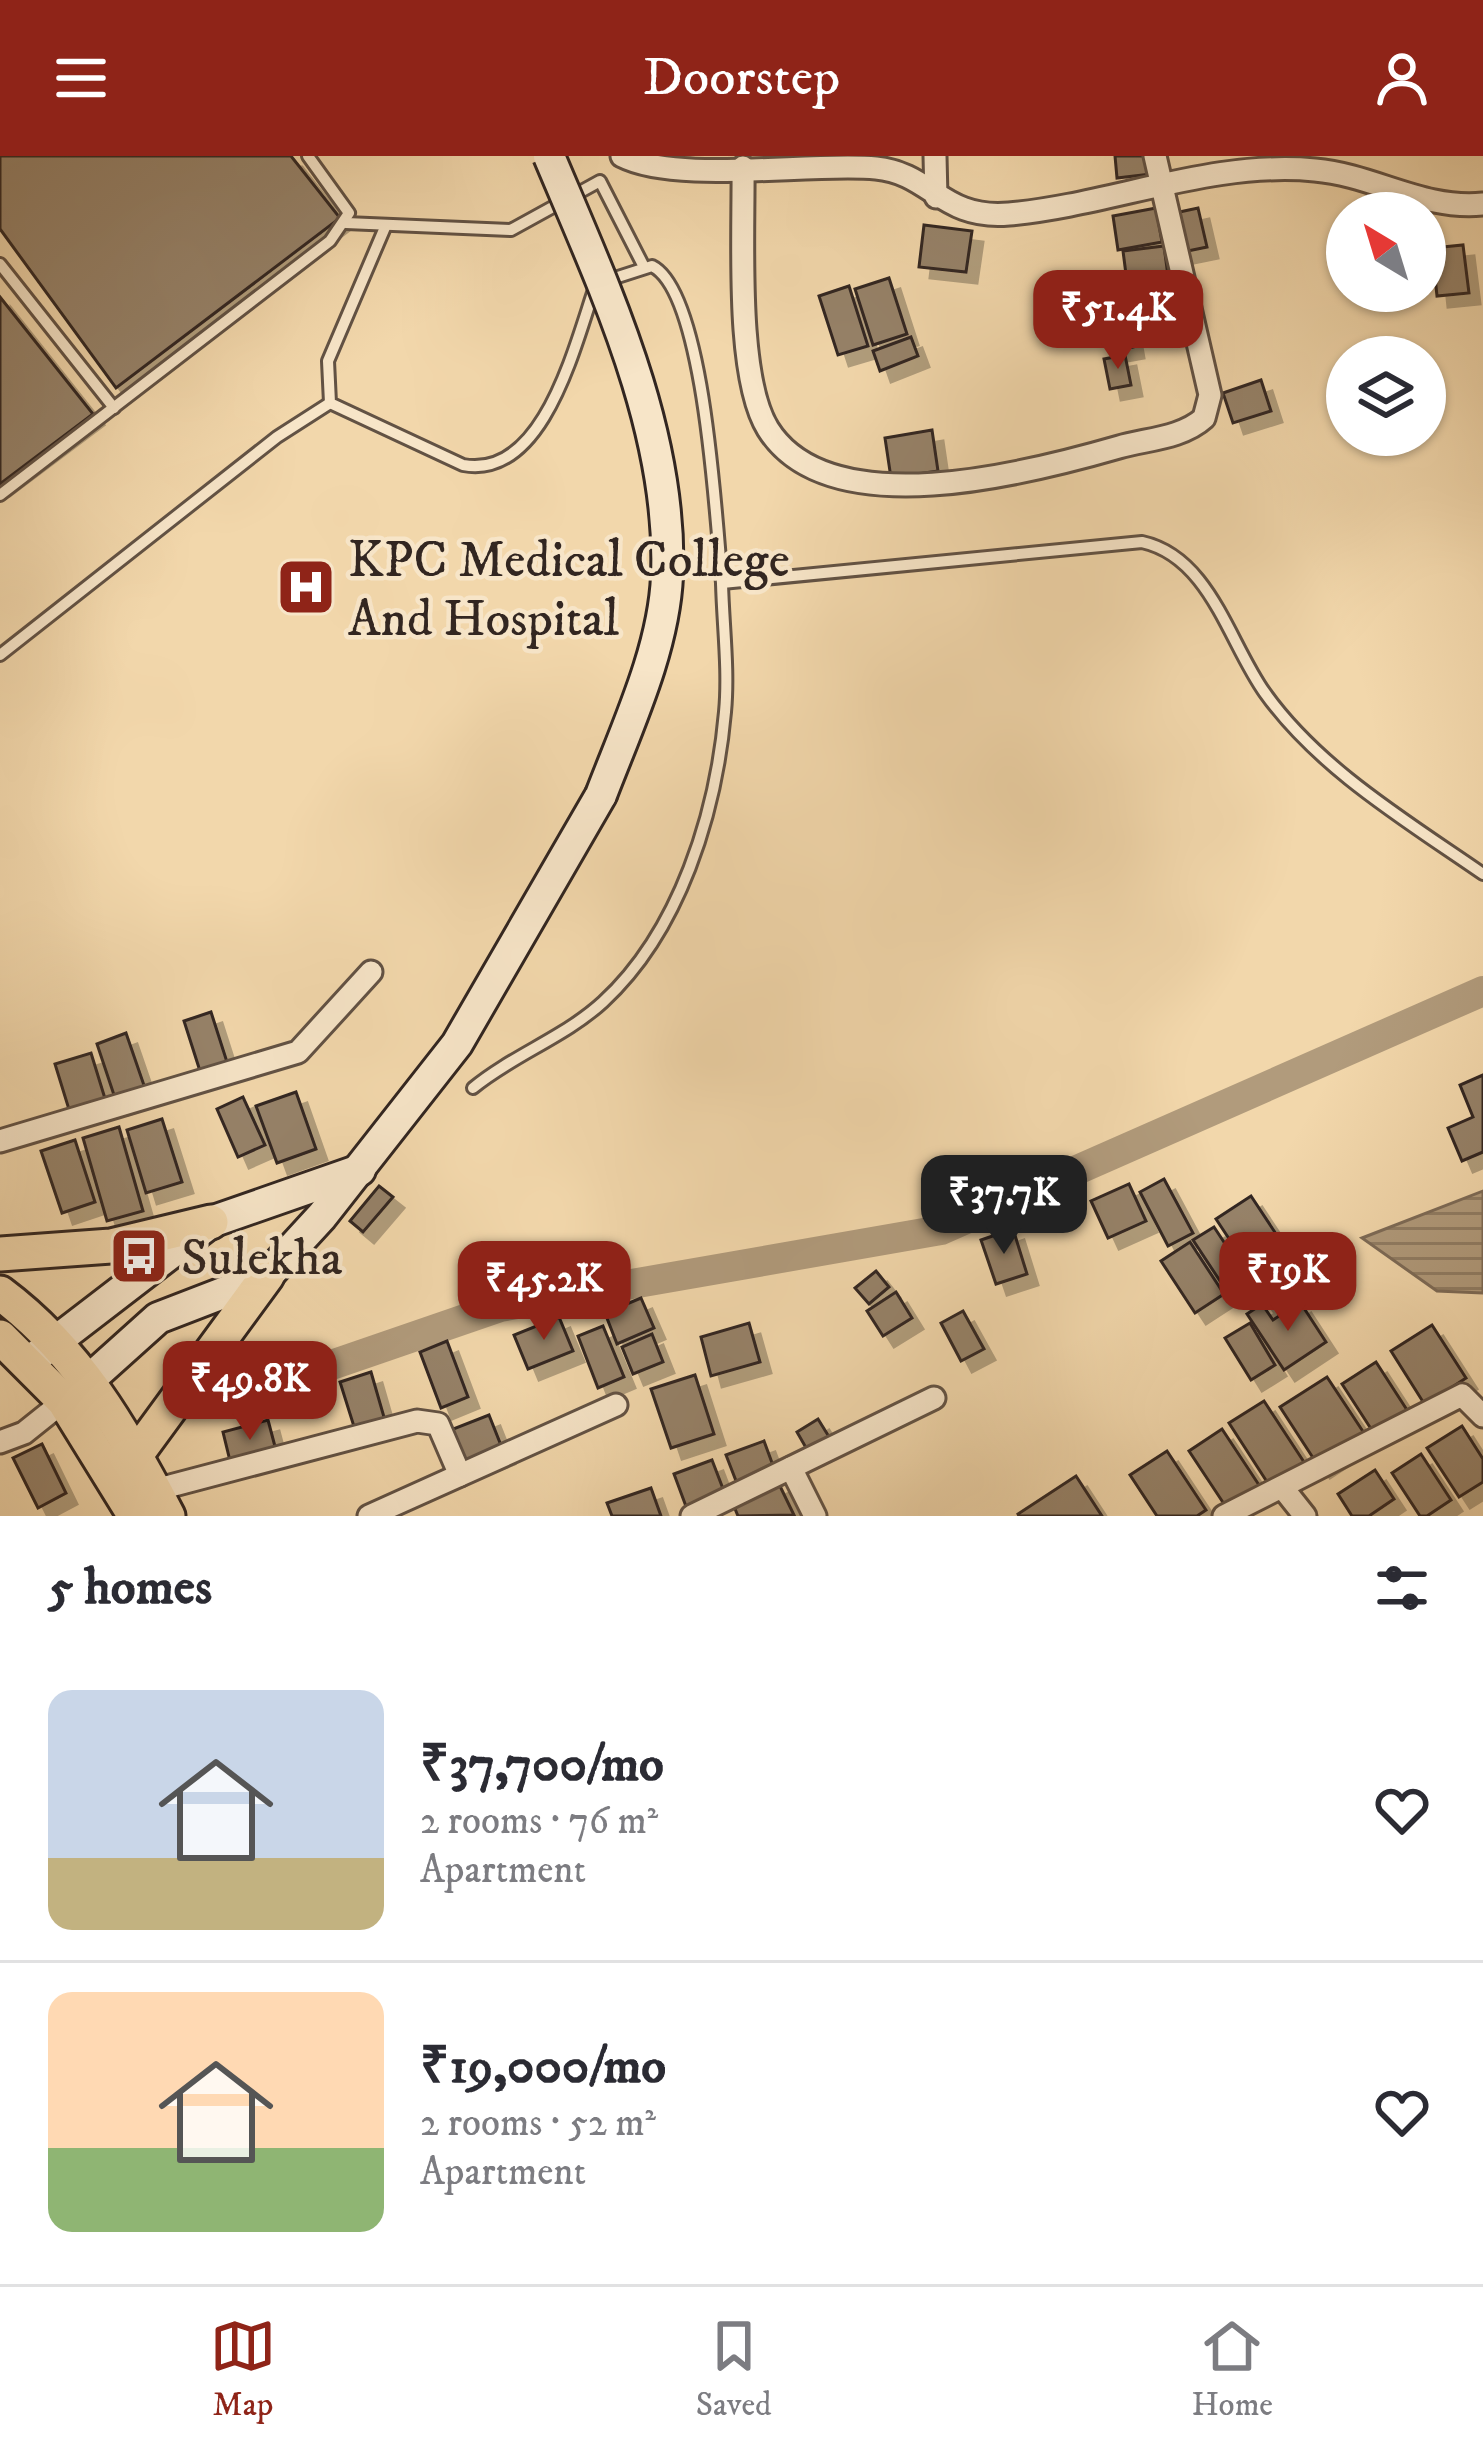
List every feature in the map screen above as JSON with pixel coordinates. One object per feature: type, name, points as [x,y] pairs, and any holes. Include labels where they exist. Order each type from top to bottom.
[{"type":"main road","points":[[136,1455],[267,1276],[360,1170],[457,1044],[601,795],[641,689],[667,580],[665,482],[618,327],[549,156]]},
{"type":"main road","points":[[0,1254],[111,1246],[211,1222],[360,1170]]},
{"type":"main road","points":[[28,1362],[211,1222]]},
{"type":"main road","points":[[77,1392],[158,1318],[267,1276]]},
{"type":"main road","points":[[0,1293],[56,1341],[77,1392],[152,1507]]},
{"type":"main road","points":[[0,1337],[28,1362],[77,1392],[136,1455],[152,1507]]},
{"type":"street","points":[[622,156],[639,164],[743,167],[816,162],[895,170],[968,212],[1004,214],[1244,170],[1316,170],[1362,179],[1408,198],[1483,204]]},
{"type":"street","points":[[935,156],[936,197]]},
{"type":"street","points":[[743,167],[746,330],[764,423],[782,449],[814,471],[883,485],[1045,468],[1182,432],[1204,418],[1210,395],[1155,156]]},
{"type":"street","points":[[0,1142],[298,1052],[371,972]]},
{"type":"street","points":[[0,1442],[24,1432],[77,1392]]},
{"type":"street","points":[[1224,1516],[1462,1395],[1483,1416]]},
{"type":"street","points":[[692,1516],[934,1398]]},
{"type":"street","points":[[369,1516],[616,1405]]},
{"type":"street","points":[[152,1507],[417,1420],[438,1424],[460,1475]]},
{"type":"street","points":[[791,1468],[814,1516]]},
{"type":"street","points":[[1282,1487],[1305,1516]]},
{"type":"lane","points":[[308,156],[346,206],[346,223]]},
{"type":"lane","points":[[0,495],[346,223],[511,230],[600,181],[643,265]]},
{"type":"lane","points":[[331,403],[328,361],[386,225]]},
{"type":"lane","points":[[0,264],[114,408]]},
{"type":"lane","points":[[331,403],[463,465],[483,469],[503,464],[518,453],[543,418],[596,284],[643,265],[662,271],[686,309],[704,410],[722,583],[726,710],[702,836],[658,932],[602,1002],[506,1060],[473,1088]]},
{"type":"lane","points":[[0,655],[277,437],[331,403]]},
{"type":"lane","points":[[722,583],[1142,542],[1160,546],[1187,563],[1265,694],[1304,740],[1483,874]]},
{"type":"shaded area","points":[[1483,1191],[1483,1293],[1437,1291],[1362,1238]]},
{"type":"building","points":[[0,156],[291,156],[340,218],[116,388],[0,229]]},
{"type":"building","points":[[1115,156],[1150,156],[1151,174],[1117,178]]},
{"type":"building","points":[[1156,208],[1162,242],[1118,250],[1113,216]]},
{"type":"building","points":[[1198,208],[1207,247],[1183,252],[1175,213]]},
{"type":"building","points":[[924,225],[972,231],[966,272],[919,267]]},
{"type":"building","points":[[1463,245],[1469,293],[1446,295],[1446,247]]},
{"type":"building","points":[[1164,246],[1168,276],[1127,282],[1123,251]]},
{"type":"building","points":[[889,278],[907,334],[873,345],[855,289]]},
{"type":"building","points":[[1170,280],[1176,317],[1137,324],[1130,288]]},
{"type":"building","points":[[849,286],[868,346],[838,355],[819,296]]},
{"type":"building","points":[[0,297],[93,414],[0,484]]},
{"type":"building","points":[[1126,308],[1133,347],[1111,351],[1104,313]]},
{"type":"building","points":[[911,337],[918,356],[880,371],[873,351]]},
{"type":"building","points":[[1125,355],[1131,385],[1110,389],[1104,359]]},
{"type":"building","points":[[1261,380],[1271,411],[1233,423],[1223,393]]},
{"type":"building","points":[[932,430],[938,471],[891,478],[885,438]]},
{"type":"building","points":[[211,1012],[227,1062],[200,1071],[184,1021]]},
{"type":"building","points":[[126,1033],[147,1094],[117,1104],[97,1044]]},
{"type":"building","points":[[91,1053],[107,1105],[71,1116],[55,1064]]},
{"type":"building","points":[[1483,1075],[1483,1152],[1462,1161],[1448,1128],[1473,1117],[1460,1085]]},
{"type":"building","points":[[296,1092],[316,1149],[277,1163],[256,1106]]},
{"type":"building","points":[[243,1097],[265,1145],[238,1157],[217,1109]]},
{"type":"building","points":[[162,1119],[182,1182],[146,1193],[127,1130]]},
{"type":"building","points":[[119,1127],[143,1211],[107,1221],[83,1138]]},
{"type":"building","points":[[75,1140],[95,1202],[62,1213],[41,1151]]},
{"type":"building","points":[[1164,1179],[1193,1233],[1168,1246],[1140,1192]]},
{"type":"building","points":[[1129,1184],[1146,1221],[1108,1238],[1091,1201]]},
{"type":"building","points":[[379,1186],[393,1197],[363,1232],[350,1221]]},
{"type":"building","points":[[1251,1196],[1284,1246],[1249,1269],[1216,1219]]},
{"type":"building","points":[[1214,1227],[1245,1274],[1224,1287],[1193,1240]]},
{"type":"building","points":[[1013,1229],[1027,1274],[996,1284],[981,1240]]},
{"type":"building","points":[[1304,1234],[1323,1262],[1293,1281],[1275,1253]]},
{"type":"building","points":[[1190,1242],[1224,1294],[1195,1313],[1161,1261]]},
{"type":"building","points":[[1278,1266],[1293,1290],[1267,1307],[1251,1283]]},
{"type":"building","points":[[876,1271],[889,1287],[869,1304],[855,1288]]},
{"type":"building","points":[[896,1292],[912,1318],[883,1336],[867,1311]]},
{"type":"building","points":[[641,1298],[654,1328],[617,1344],[605,1313]]},
{"type":"building","points":[[1300,1302],[1326,1342],[1284,1370],[1247,1314],[1262,1304],[1273,1320]]},
{"type":"building","points":[[963,1311],[984,1349],[961,1361],[941,1323]]},
{"type":"building","points":[[559,1317],[573,1351],[528,1369],[514,1335]]},
{"type":"building","points":[[749,1323],[760,1362],[711,1376],[701,1337]]},
{"type":"building","points":[[1250,1323],[1275,1365],[1251,1380],[1225,1338]]},
{"type":"building","points":[[1432,1325],[1466,1378],[1425,1405],[1391,1351]]},
{"type":"building","points":[[603,1326],[624,1377],[598,1388],[578,1336]]},
{"type":"building","points":[[652,1334],[663,1362],[633,1374],[622,1347]]},
{"type":"building","points":[[447,1341],[468,1397],[441,1408],[420,1352]]},
{"type":"building","points":[[1376,1362],[1409,1413],[1375,1435],[1342,1384]]},
{"type":"building","points":[[371,1372],[386,1424],[356,1433],[340,1382]]},
{"type":"building","points":[[695,1375],[714,1434],[671,1448],[651,1389]]},
{"type":"building","points":[[1327,1377],[1366,1436],[1319,1467],[1280,1407]]},
{"type":"building","points":[[1264,1401],[1304,1462],[1269,1485],[1229,1423]]},
{"type":"building","points":[[489,1415],[504,1453],[463,1469],[448,1431]]},
{"type":"building","points":[[818,1419],[831,1440],[809,1453],[797,1432]]},
{"type":"building","points":[[268,1420],[277,1454],[231,1465],[223,1432]]},
{"type":"building","points":[[1462,1426],[1483,1459],[1483,1482],[1459,1497],[1427,1448]]},
{"type":"building","points":[[1222,1429],[1261,1488],[1228,1510],[1189,1451]]},
{"type":"building","points":[[764,1441],[775,1471],[738,1486],[726,1455]]},
{"type":"building","points":[[42,1444],[66,1493],[38,1508],[13,1458]]},
{"type":"building","points":[[1167,1451],[1206,1510],[1197,1516],[1157,1516],[1130,1475]]},
{"type":"building","points":[[1421,1454],[1451,1500],[1427,1516],[1420,1516],[1392,1473]]},
{"type":"building","points":[[712,1460],[725,1494],[687,1509],[674,1474]]},
{"type":"building","points":[[1375,1470],[1394,1499],[1369,1516],[1352,1516],[1338,1494]]},
{"type":"building","points":[[1076,1476],[1102,1516],[1019,1516],[1018,1514]]},
{"type":"building","points":[[778,1482],[794,1515],[738,1516],[733,1504]]},
{"type":"building","points":[[651,1488],[661,1516],[612,1516],[607,1503]]},
{"type":"waterway","points":[[314,1371],[500,1307],[941,1230],[1483,991]]},
{"type":"place","name":"KPC Medical College And Hospital","points":[[306,587]]},
{"type":"place","name":"Sulekha","points":[[139,1256]]}]
